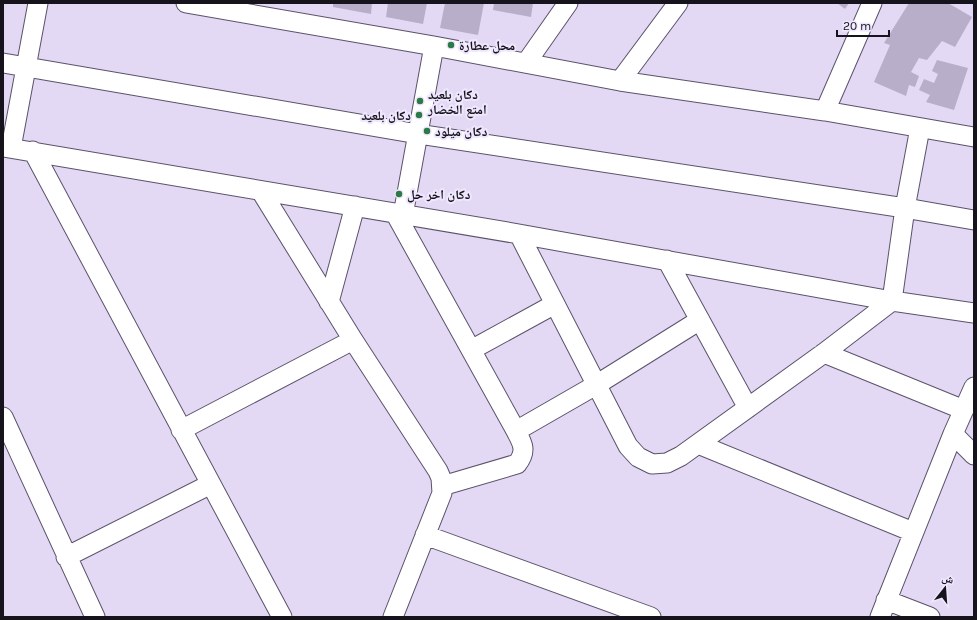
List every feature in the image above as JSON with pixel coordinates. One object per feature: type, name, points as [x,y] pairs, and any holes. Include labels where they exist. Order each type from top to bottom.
[{"type":"street","points":[[38,3],[7,147],[974,313]]},
{"type":"street","points":[[186,3],[434,46],[620,81],[825,111],[974,137]]},
{"type":"street","points":[[526,63],[568,3]]},
{"type":"street","points":[[620,81],[678,3]]},
{"type":"street","points":[[825,111],[872,3]]},
{"type":"street","points":[[434,46],[418,134],[399,214],[524,449],[522,457],[517,464],[442,486]]},
{"type":"street","points":[[3,63],[418,134],[906,208],[974,220]]},
{"type":"street","points":[[519,234],[628,446],[638,458],[652,464],[667,463],[698,444],[824,353],[892,300],[920,128]]},
{"type":"street","points":[[33,151],[282,617]]},
{"type":"street","points":[[261,191],[352,340],[438,471],[442,486],[442,493],[424,535],[393,617]]},
{"type":"street","points":[[329,302],[355,206]]},
{"type":"street","points":[[667,260],[748,408]]},
{"type":"street","points":[[471,350],[555,304]]},
{"type":"street","points":[[516,432],[596,385],[700,320]]},
{"type":"street","points":[[181,430],[352,340]]},
{"type":"street","points":[[824,353],[964,410]]},
{"type":"street","points":[[930,617],[883,609],[953,434],[974,387]]},
{"type":"street","points":[[3,417],[66,557],[95,617]]},
{"type":"street","points":[[953,434],[974,455]]},
{"type":"street","points":[[698,444],[913,532]]},
{"type":"street","points":[[66,557],[211,484]]},
{"type":"street","points":[[424,535],[627,612],[651,617]]},
{"type":"building","points":[[333,3],[372,3],[371,14],[333,7]]},
{"type":"building","points":[[388,3],[427,3],[423,24],[386,17]]},
{"type":"building","points":[[445,3],[484,3],[478,35],[440,28]]},
{"type":"building","points":[[494,3],[533,3],[531,17],[493,10]]},
{"type":"building","points":[[837,3],[849,3],[845,9]]},
{"type":"building","points":[[909,3],[948,3],[972,17],[955,47],[942,41],[927,60],[919,58],[911,72],[919,76],[915,87],[909,85],[906,96],[874,82],[890,45],[884,43]]},
{"type":"building","points":[[937,60],[968,68],[954,110],[926,102],[930,95],[919,90],[924,79],[934,83],[938,74],[932,71]]},
{"type":"place","name":"محل عطارة","points":[[451,45]]},
{"type":"place","name":"دكان بلعيد امتع الخضار","points":[[420,101]]},
{"type":"place","name":"دكان بلعيد","points":[[419,115]]},
{"type":"place","name":"دكان ميلود","points":[[427,131]]},
{"type":"place","name":"دكان اخر حل","points":[[399,194]]}]
